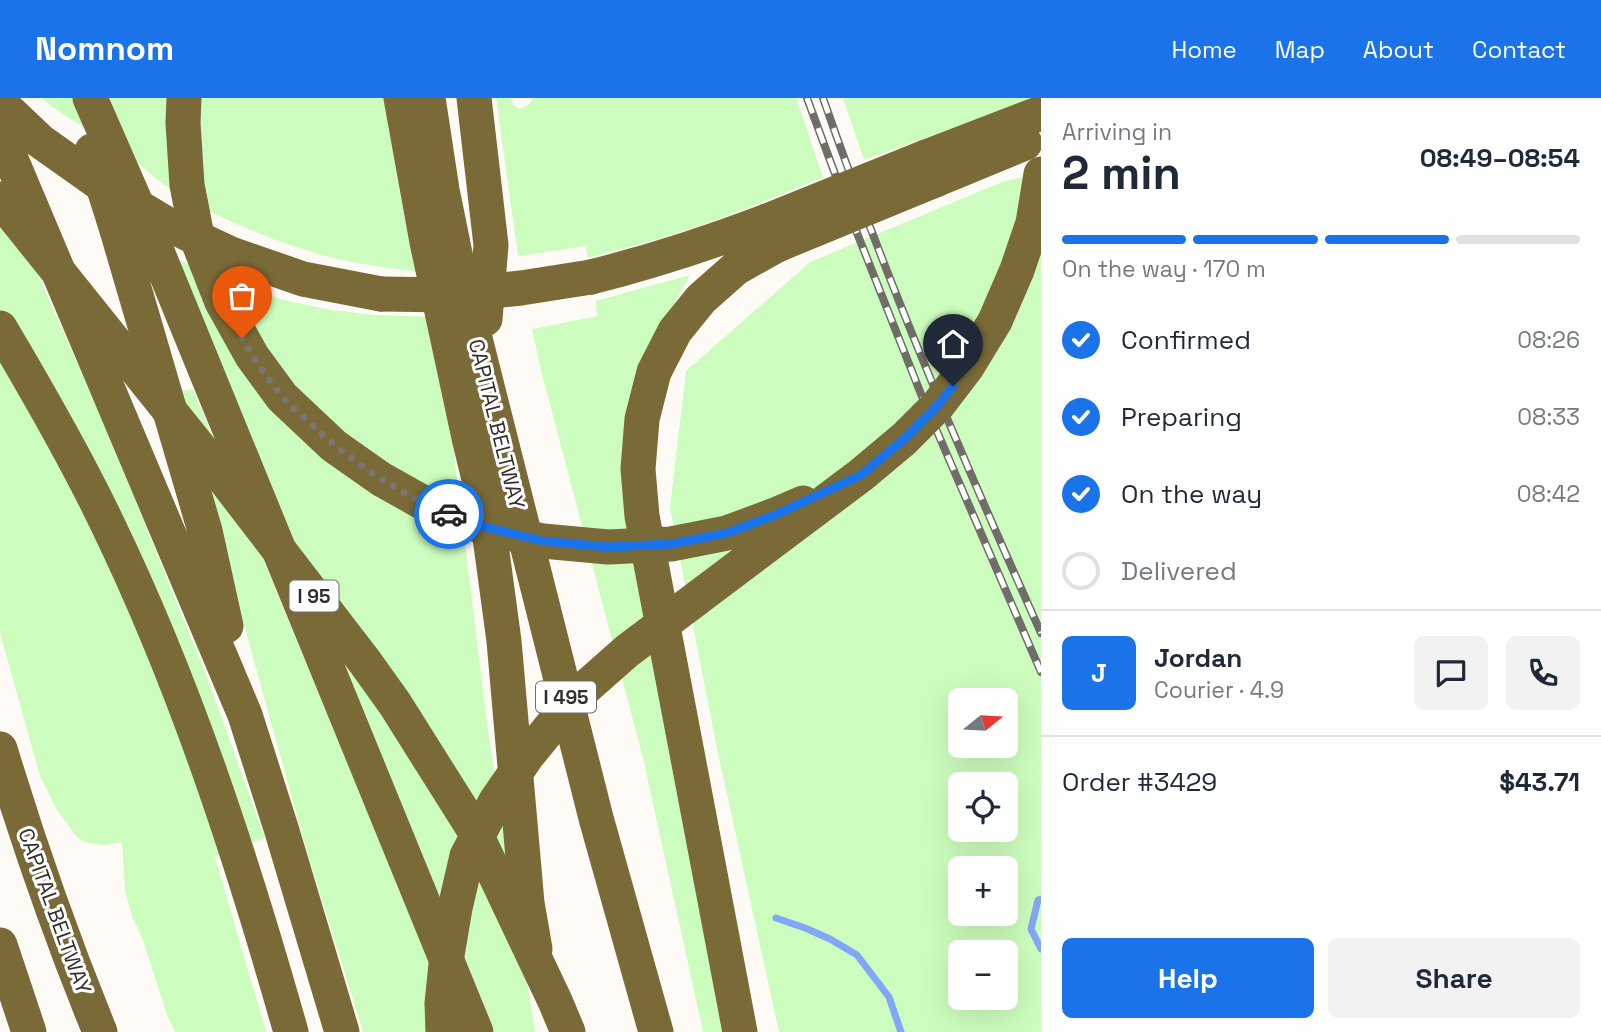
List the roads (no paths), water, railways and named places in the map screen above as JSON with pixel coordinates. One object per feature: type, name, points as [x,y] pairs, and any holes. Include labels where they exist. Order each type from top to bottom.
[{"type":"highway","points":[[74,98],[117,230],[205,531],[245,715]]},
{"type":"highway","points":[[90,98],[156,249],[477,1032]]},
{"type":"highway","points":[[184,98],[187,185],[198,242],[222,302],[253,356],[282,397],[334,446],[381,480],[429,506],[485,527],[543,541],[608,547],[671,544],[727,533],[775,515],[861,475]]},
{"type":"highway","points":[[401,98],[427,242],[486,508],[504,642],[527,903],[550,1032]]},
{"type":"highway","name":"CAPITAL BELTWAY","points":[[428,98],[442,190],[461,283],[596,818],[656,1032]]},
{"type":"highway","points":[[474,98],[491,245],[482,361]]},
{"type":"highway","points":[[0,103],[40,141],[105,187],[165,223],[231,254],[303,279],[381,294],[452,295],[591,277],[686,250],[772,233],[930,168],[1041,113]]},
{"type":"highway","points":[[930,168],[1041,137]]},
{"type":"highway","points":[[5,146],[245,715],[342,1032]]},
{"type":"highway","points":[[443,1032],[442,1003],[447,956],[467,856],[496,801],[527,756],[576,696],[627,651],[861,475],[904,439],[938,405],[967,367],[995,321],[1033,223],[1041,174]]},
{"type":"highway","name":"I 95","points":[[0,199],[226,481],[395,704],[473,828],[568,1032]]},
{"type":"highway","points":[[740,1032],[642,516],[638,469],[642,419],[654,372],[676,331],[701,299],[772,233]]},
{"type":"highway","points":[[0,328],[68,446],[108,524],[144,604],[187,711],[238,852],[291,1032]]},
{"type":"highway","name":"CAPITAL BELTWAY","points":[[0,749],[24,828],[72,964],[100,1032]]},
{"type":"highway","points":[[0,945],[29,1032]]},
{"type":"waterway","points":[[1041,899],[1038,900],[1031,929],[1041,949]]},
{"type":"waterway","points":[[776,918],[830,939],[857,955],[889,997],[901,1032]]},
{"type":"railway","points":[[807,98],[923,399],[1041,672]]},
{"type":"railway","points":[[823,98],[926,368],[1041,633]]}]
